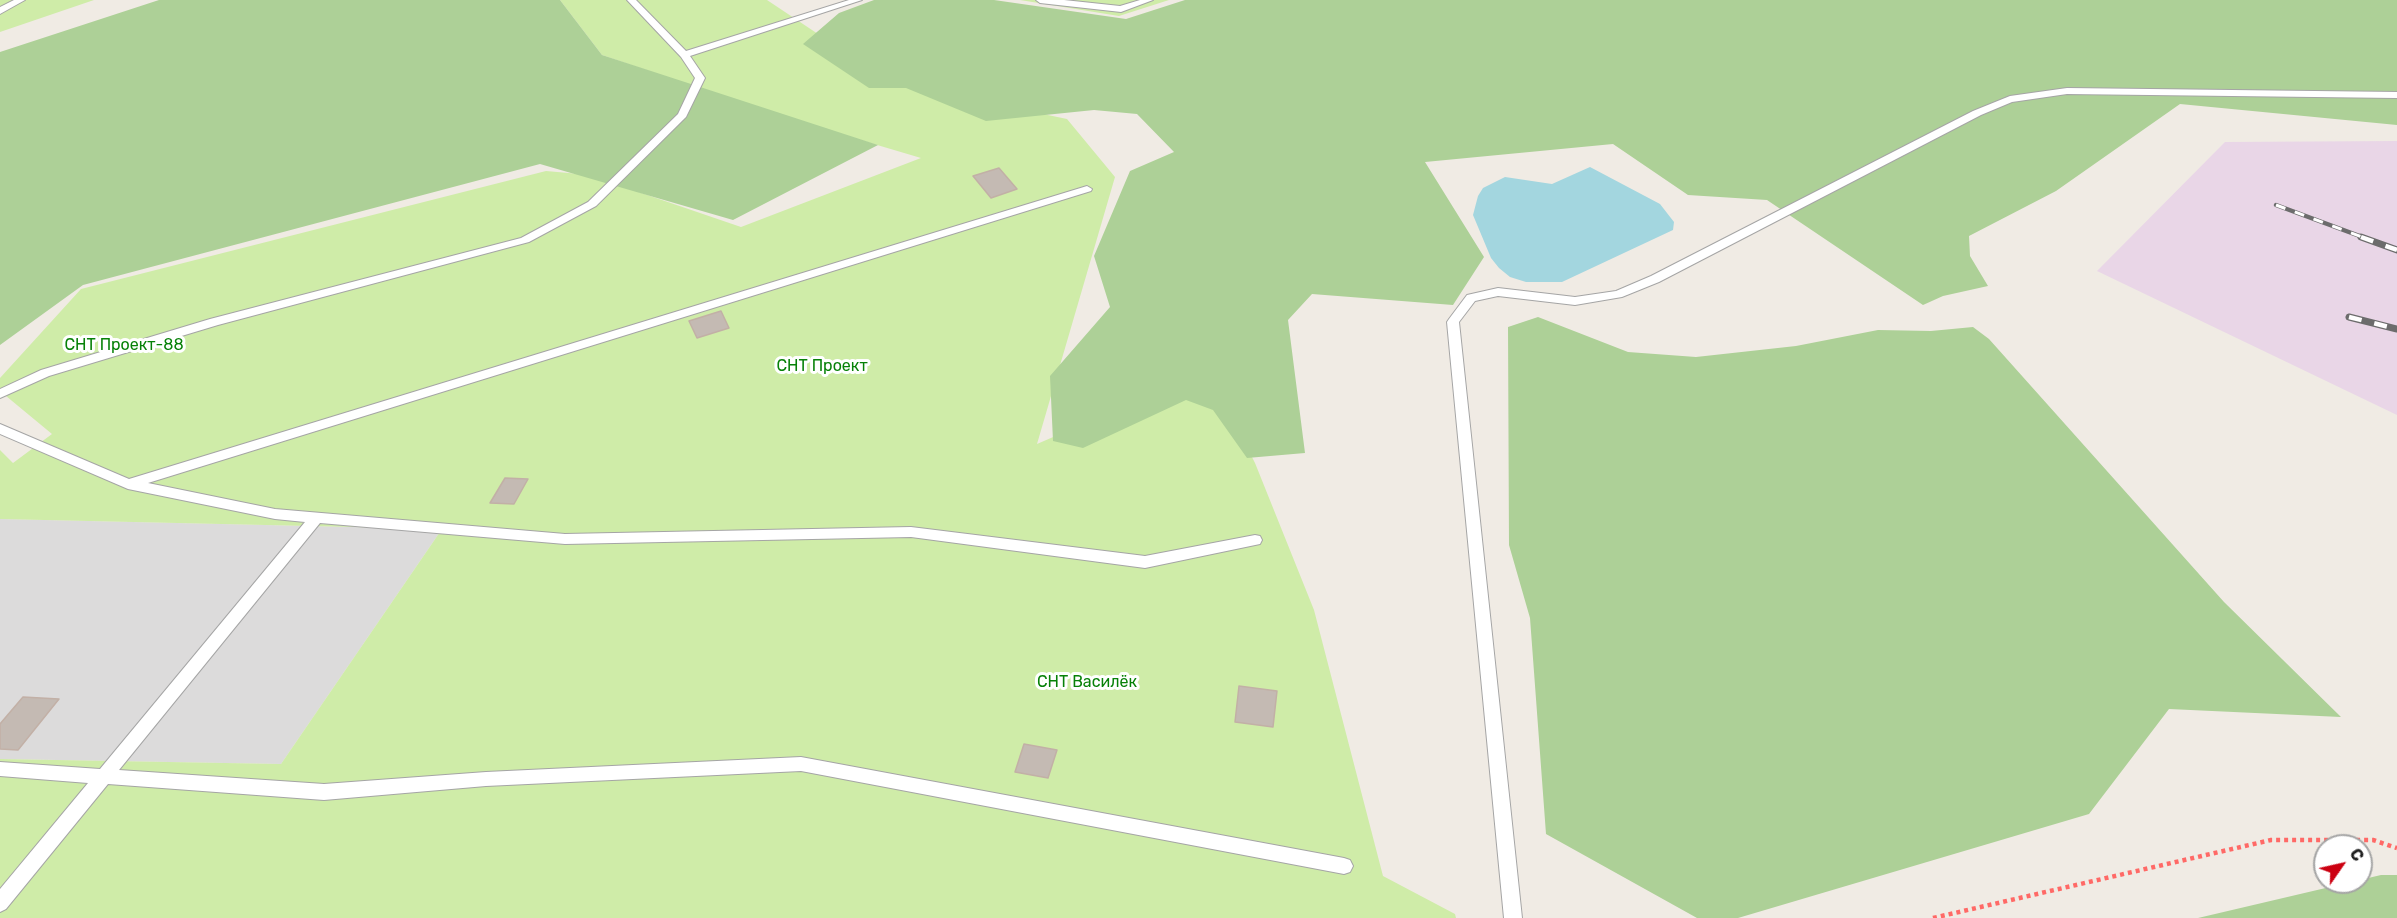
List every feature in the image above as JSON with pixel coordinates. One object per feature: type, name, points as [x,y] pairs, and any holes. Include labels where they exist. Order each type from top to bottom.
[{"type":"lane","points":[[0,11],[21,0]]},
{"type":"lane","points":[[0,394],[45,373],[214,322],[525,240],[592,204],[682,115],[700,78],[684,55],[632,0]]},
{"type":"lane","points":[[684,55],[858,0]]},
{"type":"lane","points":[[1040,0],[1121,9],[1149,0]]},
{"type":"lane","points":[[1112,0],[1121,9]]},
{"type":"lane","points":[[1513,918],[1453,322],[1471,298],[1498,292],[1575,301],[1618,294],[1655,279],[1977,113],[2010,99],[2067,91],[2397,95]]},
{"type":"lane","points":[[128,484],[1087,189]]},
{"type":"lane","points":[[0,429],[128,484],[275,514],[316,518],[565,539],[911,532],[1145,562],[1255,540]]},
{"type":"lane","points":[[0,903],[316,518]]},
{"type":"lane","points":[[0,769],[324,792],[486,779],[801,764],[1344,866]]},
{"type":"path","points":[[1932,918],[2271,840],[2373,840],[2397,848]]},
{"type":"shaded area","points":[[2397,141],[2397,415],[2097,271],[2225,142]]},
{"type":"shaded area","points":[[0,519],[442,529],[281,764],[0,759]]},
{"type":"green space","points":[[0,0],[94,0],[0,32]]},
{"type":"green space","points":[[159,0],[560,0],[602,55],[878,145],[733,220],[540,164],[83,285],[0,345],[0,52]]},
{"type":"green space","points":[[560,0],[767,0],[890,82],[1067,119],[1115,177],[1037,444],[1208,370],[1255,463],[1314,610],[1383,876],[1455,914],[1456,918],[0,918],[0,759],[281,764],[442,529],[0,519],[0,450],[13,463],[52,434],[0,391],[0,378],[81,289],[546,171],[591,175],[690,85],[602,55]],"holes":[[[712,96],[921,158],[741,227],[621,186]]]},
{"type":"green space","points":[[874,0],[994,0],[1126,19],[1185,0],[2397,0],[2397,125],[2180,104],[2056,191],[1969,236],[1970,256],[1988,286],[1943,296],[1923,305],[1767,200],[1688,195],[1613,144],[1425,162],[1484,257],[1453,305],[1312,294],[1288,320],[1305,453],[1247,458],[1213,410],[1186,400],[1083,448],[1053,441],[1050,376],[1110,307],[1094,256],[1130,171],[1174,152],[1137,114],[1094,110],[986,121],[906,88],[869,88],[803,44],[839,13]]},
{"type":"green space","points":[[1020,0],[1169,0],[1119,16]]},
{"type":"green space","points":[[1538,317],[1628,352],[1696,357],[1796,346],[1878,330],[1931,331],[1973,327],[1989,339],[2224,602],[2341,717],[2169,709],[2089,814],[1738,918],[1697,918],[1546,834],[1530,618],[1509,545],[1508,327]]},
{"type":"green space","points":[[2397,875],[2397,918],[2198,918],[2313,891],[2313,894],[2373,894],[2373,877]]},
{"type":"water","points":[[1590,167],[1660,204],[1674,222],[1673,230],[1562,282],[1526,282],[1510,277],[1491,258],[1473,215],[1478,196],[1483,188],[1505,177],[1552,184]]},
{"type":"building","points":[[999,168],[1017,189],[991,198],[973,176]]},
{"type":"building","points":[[721,311],[729,328],[697,338],[689,321]]},
{"type":"building","points":[[505,478],[528,479],[514,504],[490,503]]},
{"type":"building","points":[[1239,686],[1277,691],[1273,727],[1235,722]]},
{"type":"building","points":[[23,697],[59,699],[18,750],[0,749],[0,724]]},
{"type":"building","points":[[1024,744],[1057,750],[1048,778],[1015,772]]},
{"type":"railway","points":[[2276,205],[2365,238]]},
{"type":"railway","points":[[2361,237],[2397,250]]},
{"type":"railway","points":[[2349,317],[2397,329]]},
{"type":"park label","name":"СНТ Проект-88","points":[[124,345]]},
{"type":"park label","name":"СНТ Проект","points":[[822,366]]},
{"type":"park label","name":"СНТ Василёк","points":[[1087,682]]}]
